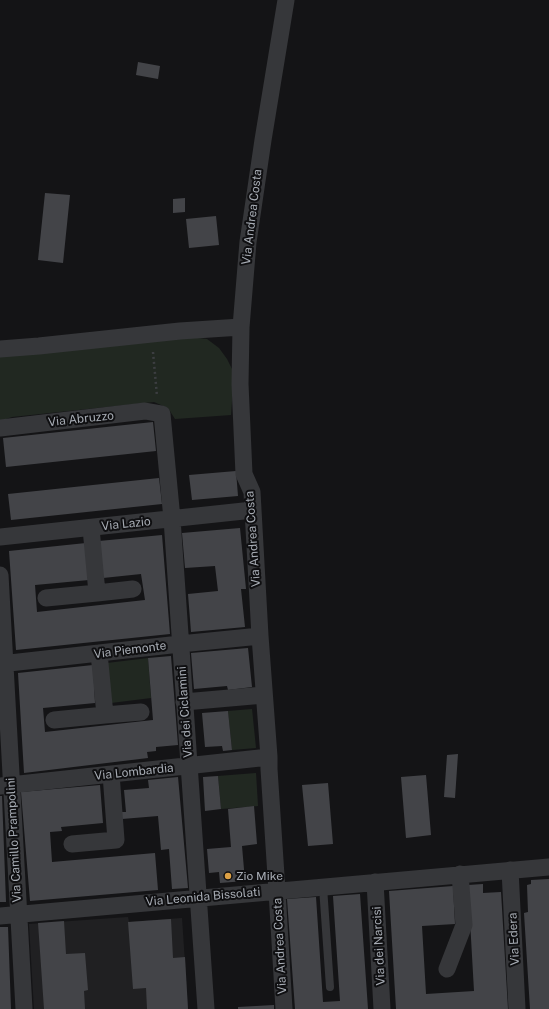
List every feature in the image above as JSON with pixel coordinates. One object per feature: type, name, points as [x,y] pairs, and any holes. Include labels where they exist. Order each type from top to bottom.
[{"type":"street","name":"Via Andrea Costa","points":[[284,1009],[252,492],[244,474],[240,384],[241,328],[248,242],[286,0]]},
{"type":"street","points":[[0,349],[152,334],[241,328]]},
{"type":"street","name":"Via Abruzzo","points":[[0,428],[145,411],[162,414]]},
{"type":"street","name":"Via dei Ciclamini","points":[[162,414],[172,519],[206,1009]]},
{"type":"street","name":"Via Lazio","points":[[0,537],[253,510]]},
{"type":"street","points":[[91,528],[97,593]]},
{"type":"street","name":"Via Camillo Prampolini","points":[[0,575],[6,786],[18,914],[24,1009]]},
{"type":"street","points":[[46,598],[133,589]]},
{"type":"street","name":"Via Piemonte","points":[[3,663],[260,636]]},
{"type":"street","points":[[99,653],[105,715]]},
{"type":"street","points":[[184,702],[264,695]]},
{"type":"street","points":[[54,720],[141,712]]},
{"type":"street","name":"Via Lombardia","points":[[6,786],[269,758]]},
{"type":"street","points":[[72,844],[116,840],[111,774]]},
{"type":"street","name":"Via Leonida Bissolati","points":[[0,916],[549,866]]},
{"type":"street","name":"Via Edera","points":[[510,870],[518,1009]]},
{"type":"street","points":[[447,970],[464,925],[460,874]]},
{"type":"street","name":"Via dei Narcisi","points":[[375,882],[382,1009]]},
{"type":"lane","points":[[323,887],[330,987]]},
{"type":"path","points":[[152,334],[157,394],[162,414]]},
{"type":"shaded area","points":[[182,336],[207,339],[219,348],[227,359],[234,373],[231,415],[175,419],[168,408],[154,402],[12,417],[0,421],[0,353]]},
{"type":"shaded area","points":[[148,658],[151,698],[111,703],[107,663]]},
{"type":"shaded area","points":[[252,709],[256,748],[232,750],[228,711]]},
{"type":"shaded area","points":[[256,773],[258,806],[221,809],[218,776]]},
{"type":"shaded area","points":[[128,917],[129,922],[182,918],[188,1009],[34,1009],[29,924]]},
{"type":"building","points":[[138,62],[160,66],[158,79],[136,75]]},
{"type":"building","points":[[45,193],[70,195],[63,263],[38,260]]},
{"type":"building","points":[[185,198],[185,212],[173,213],[173,199]]},
{"type":"building","points":[[216,216],[219,245],[189,248],[186,219]]},
{"type":"building","points":[[153,422],[156,451],[6,467],[3,438]]},
{"type":"building","points":[[236,471],[238,496],[192,500],[189,475]]},
{"type":"building","points":[[159,478],[162,504],[11,520],[8,494]]},
{"type":"building","points":[[240,528],[246,589],[241,589],[245,627],[191,632],[188,594],[218,591],[215,566],[185,568],[182,533]]},
{"type":"building","points":[[162,535],[170,634],[16,650],[9,551],[86,543],[89,580],[35,585],[37,612],[145,600],[141,574],[103,578],[99,541]]},
{"type":"building","points":[[248,648],[252,687],[228,690],[227,686],[194,689],[191,653]]},
{"type":"building","points":[[171,656],[178,745],[156,747],[156,751],[147,752],[148,758],[24,773],[18,673],[93,665],[95,703],[43,708],[45,732],[153,720],[148,658]]},
{"type":"building","points":[[228,711],[232,750],[223,751],[222,746],[205,747],[202,713]]},
{"type":"building","points":[[458,754],[455,798],[444,797],[447,755]]},
{"type":"building","points":[[426,775],[431,835],[406,838],[401,777]]},
{"type":"building","points":[[218,776],[221,809],[205,811],[203,777]]},
{"type":"building","points":[[178,777],[188,888],[172,889],[169,849],[161,850],[158,816],[122,819],[121,812],[126,812],[124,790],[149,788],[148,780]]},
{"type":"building","points":[[328,783],[333,844],[308,846],[302,785]]},
{"type":"building","points":[[100,785],[103,823],[61,827],[62,831],[50,832],[52,862],[155,853],[158,890],[30,901],[21,792]]},
{"type":"building","points":[[0,796],[2,796],[6,902],[0,902]]},
{"type":"building","points":[[254,806],[257,844],[242,846],[245,881],[220,883],[219,872],[209,873],[207,849],[231,847],[228,809]]},
{"type":"building","points":[[549,879],[549,1009],[530,1009],[524,913],[528,912],[527,885],[531,884],[531,880]]},
{"type":"building","points":[[483,884],[483,893],[501,892],[508,1009],[396,1009],[389,891],[453,886],[455,924],[422,926],[426,994],[474,991],[468,885]]},
{"type":"building","points":[[360,894],[368,1009],[295,1009],[287,899],[316,897],[323,1002],[340,1001],[333,896]]},
{"type":"building","points":[[171,919],[173,958],[185,957],[188,1009],[147,1009],[146,988],[133,989],[128,922]]},
{"type":"building","points":[[64,921],[66,954],[85,953],[88,990],[84,991],[85,1009],[44,1009],[38,923]]},
{"type":"building","points":[[0,927],[8,927],[11,1009],[0,1009]]},
{"type":"building","points":[[274,1005],[274,1009],[238,1009],[238,1007]]},
{"type":"place","name":"Zio Mike","points":[[228,876]]}]
